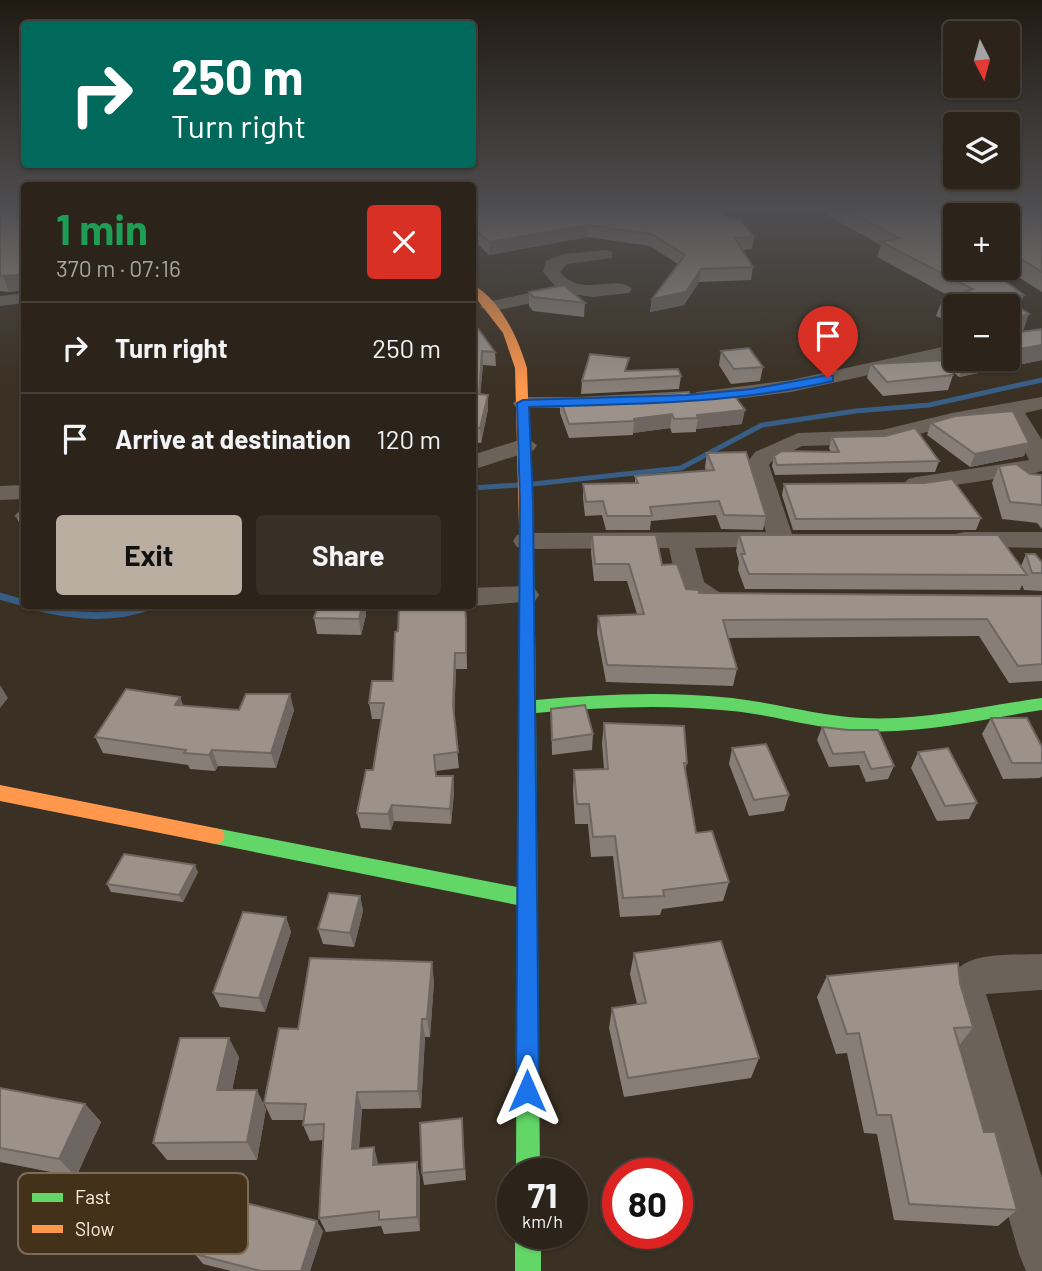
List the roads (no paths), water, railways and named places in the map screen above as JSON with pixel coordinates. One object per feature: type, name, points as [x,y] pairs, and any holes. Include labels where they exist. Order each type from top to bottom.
[{"type":"main road","points":[[476,292],[503,320],[516,345],[521,368],[526,445],[528,1158]]},
{"type":"main road","points":[[526,707],[616,699],[680,700],[734,705],[861,725],[1042,704]]},
{"type":"main road","points":[[0,793],[527,898]]},
{"type":"main road","points":[[528,1249],[528,1271]]},
{"type":"street","points":[[551,270],[556,281],[569,289]]},
{"type":"street","points":[[489,307],[569,289],[589,292],[623,289]]},
{"type":"street","points":[[0,301],[21,298]]},
{"type":"street","points":[[674,400],[791,386],[943,353]]},
{"type":"street","points":[[523,403],[624,402]]},
{"type":"street","points":[[780,540],[757,464],[770,453],[798,440],[882,437],[952,419],[1009,411],[1042,403]]},
{"type":"street","points":[[898,485],[941,482],[1042,465],[1022,421],[1009,411]]},
{"type":"street","points":[[476,462],[526,445]]},
{"type":"street","points":[[762,485],[790,485]]},
{"type":"street","points":[[0,493],[21,492]]},
{"type":"street","points":[[680,540],[692,586],[703,596],[730,604],[758,603]]},
{"type":"street","points":[[526,541],[807,540]]},
{"type":"street","points":[[941,540],[1033,547]]},
{"type":"street","points":[[476,597],[526,595]]},
{"type":"street","points":[[1042,971],[980,975],[966,987],[968,1003],[1042,1254]]},
{"type":"waterway","points":[[533,484],[681,468],[762,425],[856,411],[929,405],[1042,380]]},
{"type":"waterway","points":[[476,488],[518,485]]},
{"type":"waterway","points":[[0,596],[21,602]]},
{"type":"waterway","points":[[45,609],[77,615],[107,615],[141,609]]}]
